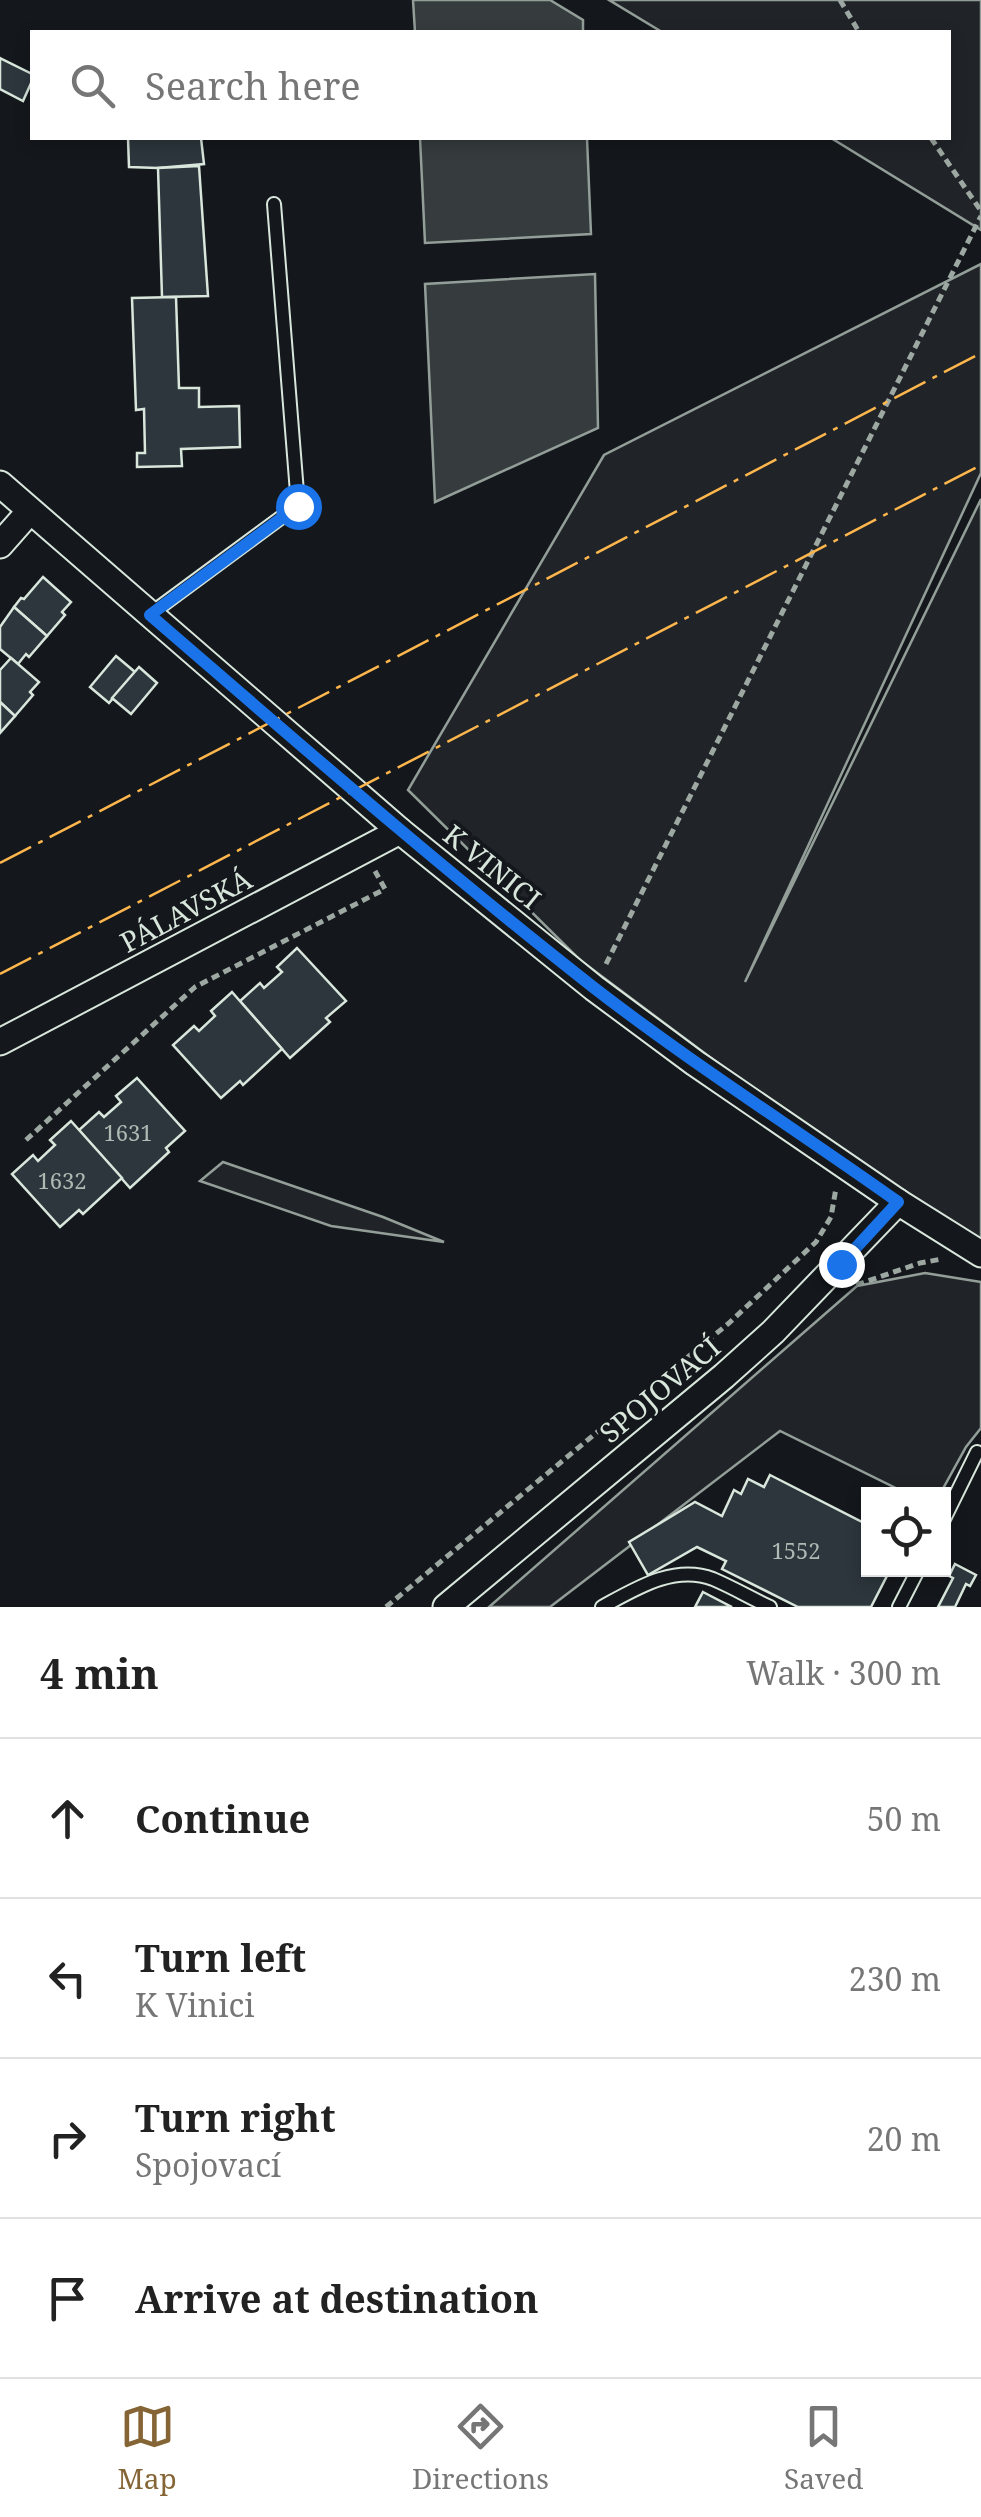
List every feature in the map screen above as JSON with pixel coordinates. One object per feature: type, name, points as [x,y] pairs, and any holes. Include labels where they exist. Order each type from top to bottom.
[{"type":"street","name":"K VINICI","points":[[0,484],[400,831],[594,988],[970,1254]]},
{"type":"street","points":[[0,545],[30,511]]},
{"type":"street","name":"PÁLAVSKÁ","points":[[0,1042],[400,831]]},
{"type":"street","name":"SPOJOVACÍ","points":[[446,1607],[748,1354],[898,1202]]},
{"type":"lane","points":[[150,615],[298,506],[274,204]]},
{"type":"lane","points":[[951,1507],[980,1455]]},
{"type":"lane","points":[[602,1607],[646,1584],[680,1575],[710,1578],[770,1607]]},
{"type":"lane","points":[[899,1607],[914,1577]]},
{"type":"path","points":[[840,0],[858,30]]},
{"type":"path","points":[[594,988],[981,214],[931,140]]},
{"type":"path","points":[[26,1140],[196,987],[385,889],[374,870]]},
{"type":"path","points":[[386,1607],[729,1322],[816,1242],[832,1217],[837,1190],[834,1175]]},
{"type":"path","points":[[846,1270],[859,1284],[920,1263],[970,1254]]},
{"type":"shaded area","points":[[413,0],[550,0],[583,20],[583,30],[415,30]]},
{"type":"shaded area","points":[[609,0],[981,0],[981,230],[834,140],[951,140],[951,30],[659,30]]},
{"type":"shaded area","points":[[420,140],[587,140],[591,234],[425,243]]},
{"type":"shaded area","points":[[981,264],[981,473],[745,982],[981,499],[981,1260],[580,960],[408,790],[604,455]]},
{"type":"shaded area","points":[[595,274],[598,428],[435,502],[425,284]]},
{"type":"shaded area","points":[[223,1162],[444,1242],[331,1226],[200,1181]]},
{"type":"shaded area","points":[[925,1273],[981,1282],[981,1428],[944,1487],[894,1487],[780,1431],[550,1607],[489,1607],[857,1286]]},
{"type":"building","points":[[0,58],[30,73],[30,85],[23,101],[0,89]]},
{"type":"building","points":[[128,140],[201,140],[204,164],[129,167]]},
{"type":"building","points":[[199,166],[208,296],[162,297],[158,168]]},
{"type":"building","points":[[176,297],[179,388],[199,388],[199,407],[239,406],[240,447],[181,449],[182,466],[137,467],[137,453],[145,453],[144,409],[136,410],[132,298]]},
{"type":"building","points":[[43,577],[71,602],[47,636],[14,607]]},
{"type":"building","points":[[14,607],[47,636],[18,664],[0,649],[0,627]]},
{"type":"building","points":[[116,656],[135,672],[109,703],[90,687]]},
{"type":"building","points":[[11,658],[39,682],[15,716],[0,702],[0,670]]},
{"type":"building","points":[[139,667],[157,683],[131,714],[112,698]]},
{"type":"building","points":[[0,702],[15,716],[0,733]]},
{"type":"building","points":[[297,948],[346,1001],[326,1018],[330,1022],[290,1058],[240,1001],[260,983],[264,988],[282,972],[277,967]]},
{"type":"building","points":[[232,992],[282,1049],[243,1085],[240,1081],[221,1098],[173,1045],[194,1026],[199,1031],[215,1016],[211,1011]]},
{"type":"building","points":[[137,1078],[185,1131],[166,1148],[169,1152],[130,1188],[79,1130],[99,1112],[104,1117],[121,1102],[116,1096]]},
{"type":"building","points":[[71,1121],[122,1178],[83,1214],[79,1210],[60,1227],[12,1174],[33,1155],[38,1161],[55,1145],[50,1140]]},
{"type":"building","points":[[770,1475],[861,1521],[861,1577],[886,1577],[871,1607],[798,1607],[722,1569],[726,1561],[697,1547],[648,1575],[629,1542],[695,1502],[722,1516],[734,1490],[741,1494],[748,1479],[764,1487]]},
{"type":"building","points":[[955,1564],[976,1575],[970,1586],[966,1584],[955,1607],[938,1607],[953,1578]]},
{"type":"building","points":[[703,1592],[732,1607],[695,1607]]},
{"type":"power","points":[[0,863],[981,353]]},
{"type":"power","points":[[0,974],[981,465]]},
{"type":"route","points":[[298,506],[150,615],[400,831],[594,988],[898,1202],[841,1264]]}]
